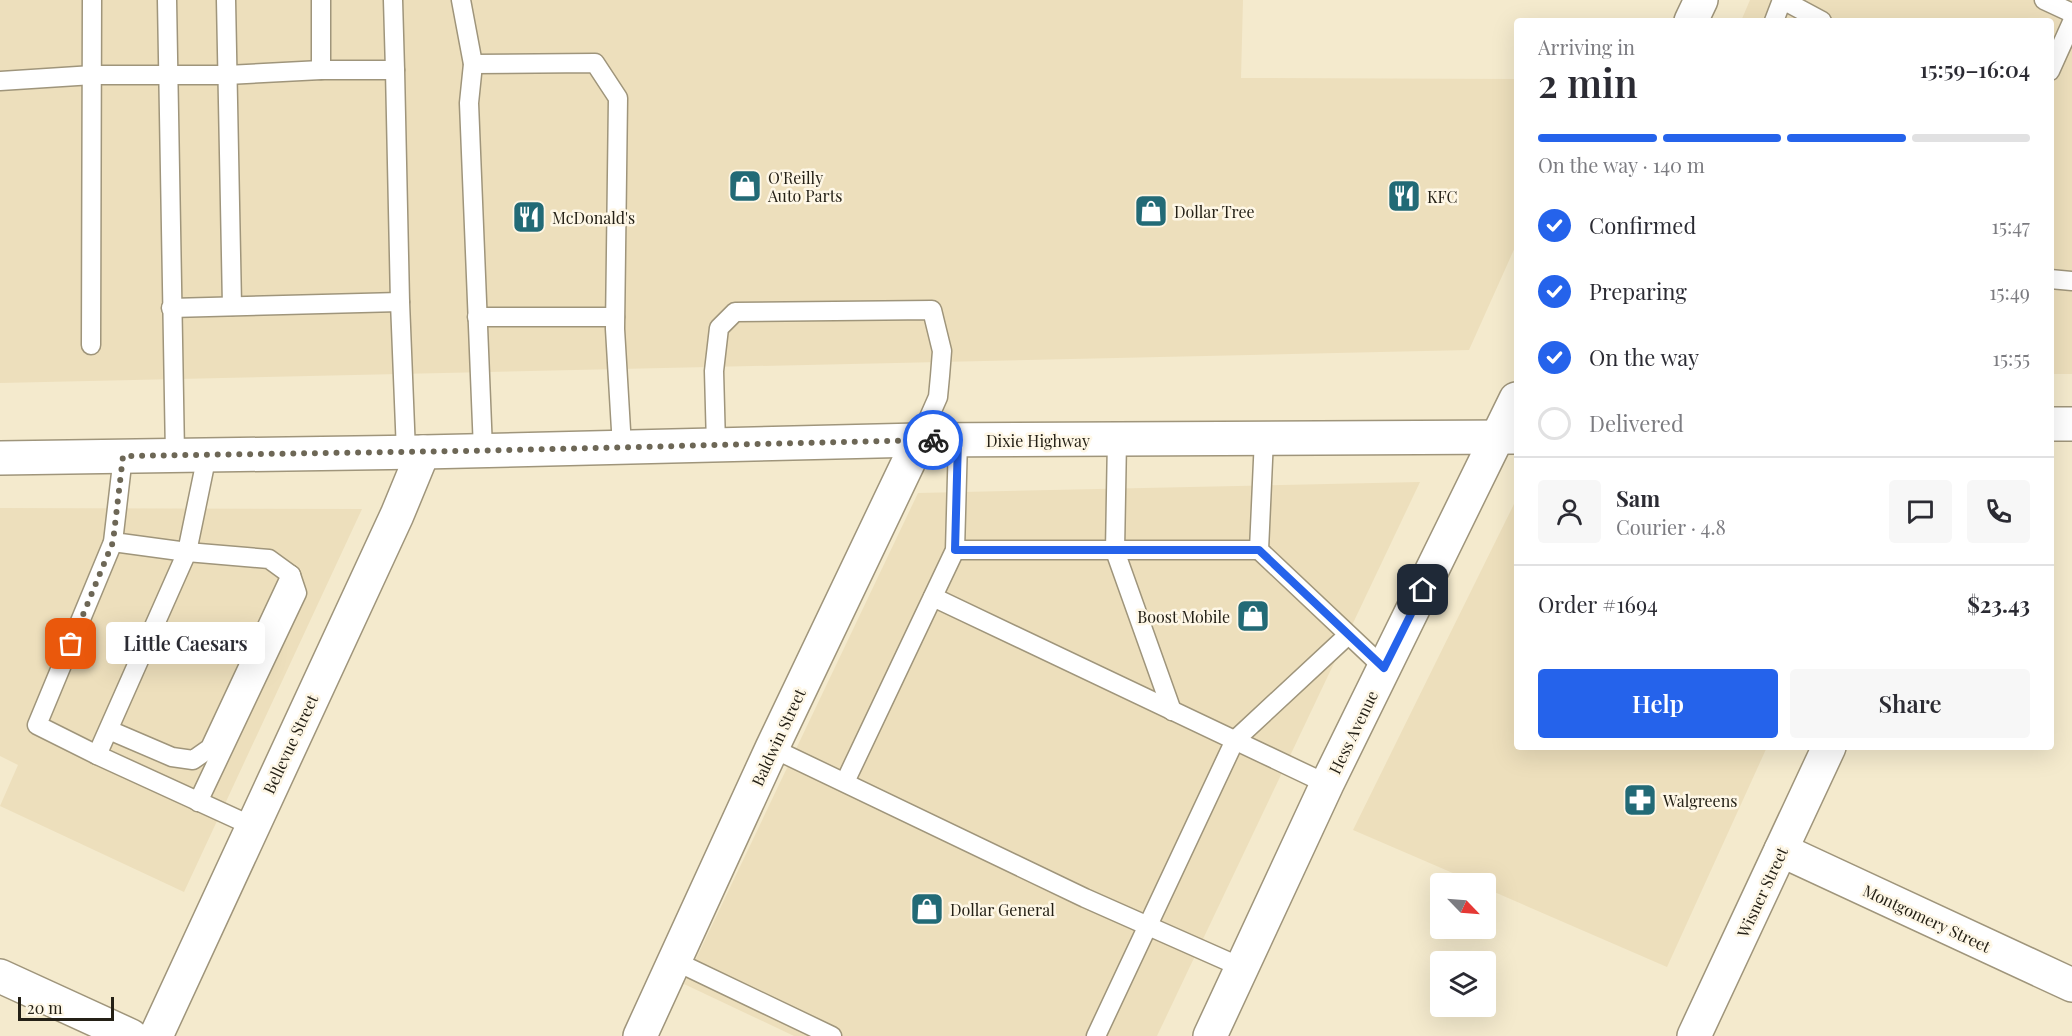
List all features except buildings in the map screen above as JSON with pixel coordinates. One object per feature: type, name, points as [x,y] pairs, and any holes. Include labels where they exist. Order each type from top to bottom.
[{"type":"street","points":[[1692,18],[1701,0]]},
{"type":"street","name":"Hess Avenue","points":[[1210,1036],[1327,784],[1384,668],[1508,437],[1514,408]]},
{"type":"street","points":[[2054,424],[2072,424]]},
{"type":"street","name":"Dixie Highway","points":[[0,458],[414,452],[919,440],[1508,437]]},
{"type":"street","name":"Baldwin Street","points":[[640,1036],[772,748],[919,440]]},
{"type":"street","name":"Bellevue Street","points":[[156,1036],[397,515],[414,452]]},
{"type":"street","name":"Wisner Street","points":[[1694,1036],[1828,750]]},
{"type":"street","name":"Montgomery Street","points":[[1781,850],[2072,985]]},
{"type":"street","points":[[0,976],[131,1036]]},
{"type":"lane","points":[[92,0],[92,345]]},
{"type":"lane","points":[[166,0],[175,455]]},
{"type":"lane","points":[[226,0],[232,306]]},
{"type":"lane","points":[[321,0],[321,70]]},
{"type":"lane","points":[[393,0],[400,302],[414,452]]},
{"type":"lane","points":[[461,0],[473,64],[469,103],[483,450]]},
{"type":"lane","points":[[1775,18],[1782,0],[1816,18]]},
{"type":"lane","points":[[2044,0],[2072,14]]},
{"type":"lane","points":[[2054,62],[2072,22]]},
{"type":"lane","points":[[473,64],[595,63],[618,98],[615,317],[622,447]]},
{"type":"lane","points":[[0,81],[93,75],[227,75],[321,70],[395,70]]},
{"type":"lane","points":[[2054,279],[2072,280]]},
{"type":"lane","points":[[171,308],[400,302]]},
{"type":"lane","points":[[716,445],[714,371],[718,328],[735,312],[932,310],[942,351],[938,397],[919,440]]},
{"type":"lane","points":[[477,317],[615,317]]},
{"type":"lane","points":[[1259,550],[1264,438]]},
{"type":"lane","points":[[1117,439],[1115,551],[1172,711]]},
{"type":"lane","points":[[844,782],[955,550],[958,440]]},
{"type":"lane","points":[[98,755],[187,552],[207,455]]},
{"type":"lane","points":[[123,456],[113,542],[37,725],[252,826]]},
{"type":"lane","points":[[113,542],[187,552],[269,559],[291,575],[297,593],[198,802]]},
{"type":"lane","points":[[955,550],[1259,550],[1384,668]]},
{"type":"lane","points":[[109,730],[172,757],[193,760],[210,748],[291,575]]},
{"type":"lane","points":[[933,597],[1327,784]]},
{"type":"lane","points":[[1096,1036],[1235,740],[1348,635]]},
{"type":"lane","points":[[772,748],[1085,898],[1243,968]]},
{"type":"lane","points":[[675,961],[832,1036]]},
{"type":"shaded area","points":[[0,0],[1243,0],[1241,78],[1514,79],[1514,249],[1469,350],[0,383]]},
{"type":"shaded area","points":[[1750,0],[2072,0],[2072,374],[2054,374],[2054,18],[1742,18]]},
{"type":"shaded area","points":[[1420,482],[1157,1036],[794,1036],[684,984],[918,493]]},
{"type":"shaded area","points":[[1514,504],[1514,750],[1766,750],[1667,967],[1496,893],[1496,873],[1453,873],[1353,830]]},
{"type":"shaded area","points":[[0,508],[362,509],[184,892],[0,806],[18,765],[0,756]]},
{"type":"way so far","points":[[71,644],[113,542],[123,456],[933,440]]},
{"type":"place","name":"O'Reilly Auto Parts","points":[[745,186]]},
{"type":"place","name":"KFC","points":[[1404,196]]},
{"type":"place","name":"Dollar Tree","points":[[1151,211]]},
{"type":"place","name":"McDonald's","points":[[529,217]]},
{"type":"place","name":"Boost Mobile","points":[[1253,616]]},
{"type":"place","name":"Little Caesars","points":[[71,644]]},
{"type":"place","name":"Walgreens","points":[[1640,800]]},
{"type":"place","name":"Dollar General","points":[[927,909]]},
{"type":"route","points":[[933,440],[958,440],[955,550],[1259,550],[1384,668],[1423,590]]}]
